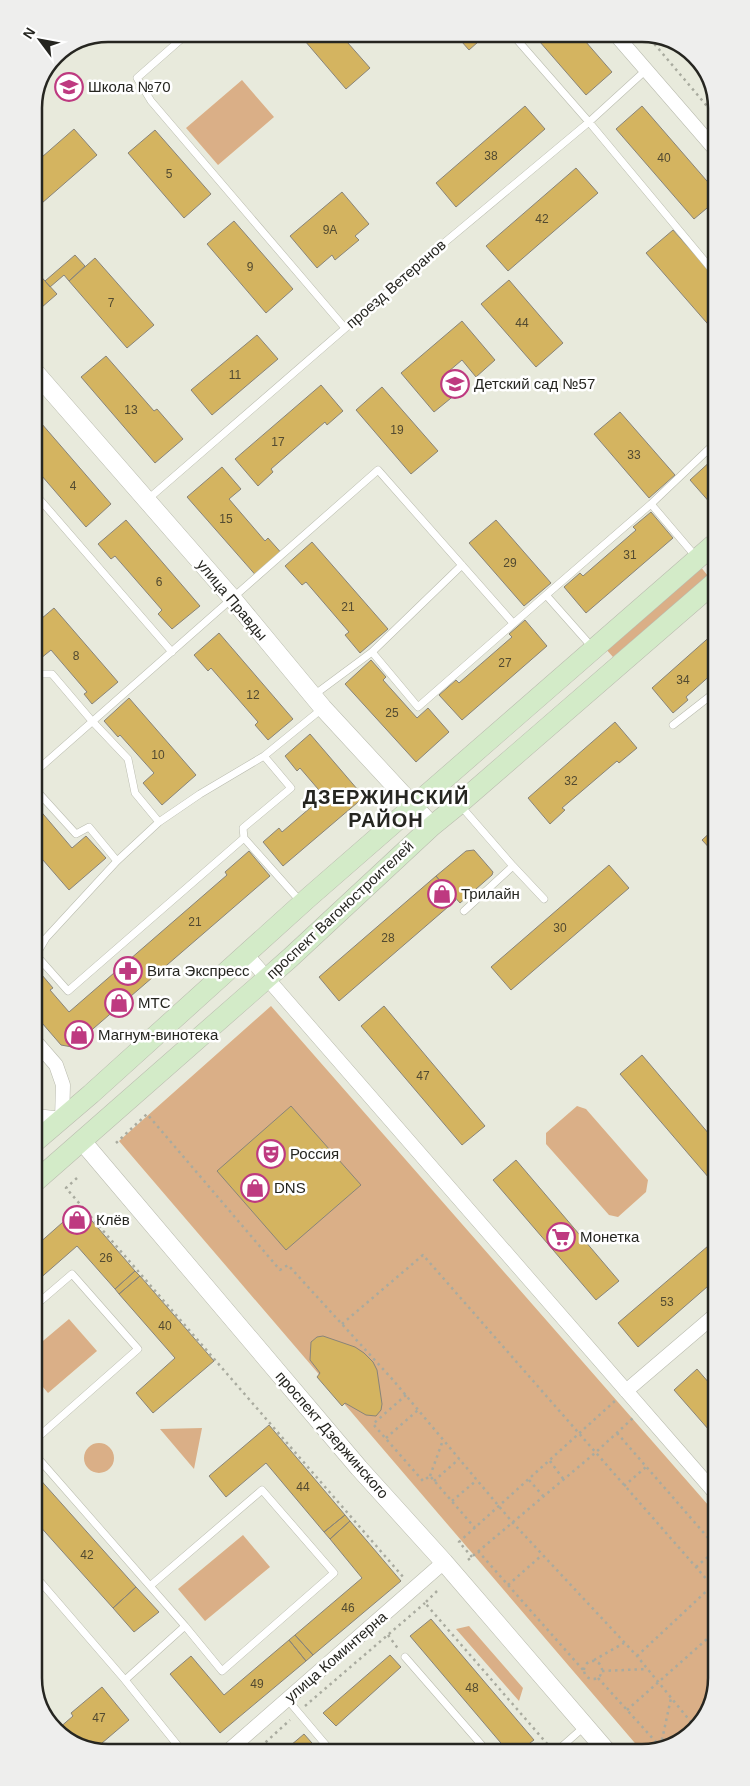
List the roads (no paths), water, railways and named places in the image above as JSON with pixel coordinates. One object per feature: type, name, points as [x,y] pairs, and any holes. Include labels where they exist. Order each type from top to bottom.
[{"type":"main road","name":"проспект Вагоностроителей","points":[[42,1136],[302,904],[708,550]]},
{"type":"main road","name":"проспект Вагоностроителей","points":[[42,1175],[267,978],[432,826],[708,588]]},
{"type":"main road","name":"проспект Дзержинского","points":[[62,1119],[82,1141]]},
{"type":"street","points":[[623,43],[708,141]]},
{"type":"street","name":"улица Правды","points":[[43,382],[232,598],[318,701],[432,826]]},
{"type":"street","points":[[246,954],[708,1485]]},
{"type":"street","points":[[42,1049],[56,1065],[63,1085],[62,1119],[42,1117]]},
{"type":"street","name":"проспект Дзержинского","points":[[82,1141],[359,1468],[444,1562],[601,1744]]},
{"type":"street","points":[[626,1391],[708,1321]]},
{"type":"street","name":"улица Коминтерна","points":[[237,1743],[444,1562]]},
{"type":"lane","points":[[179,42],[137,78],[151,101],[345,328]]},
{"type":"lane","points":[[520,43],[589,122],[708,265]]},
{"type":"lane","name":"проезд Ветеранов","points":[[147,500],[432,253],[589,122],[646,70]]},
{"type":"lane","points":[[372,652],[418,707],[651,504],[708,450]]},
{"type":"lane","points":[[43,766],[378,470],[513,623]]},
{"type":"lane","points":[[43,503],[172,652]]},
{"type":"lane","points":[[651,504],[698,558]]},
{"type":"lane","points":[[42,944],[117,860],[159,822],[200,794],[264,756],[318,701],[462,565]]},
{"type":"lane","points":[[546,595],[594,649]]},
{"type":"lane","points":[[43,674],[52,674],[92,721],[128,758],[135,793],[159,822]]},
{"type":"lane","points":[[673,725],[708,697]]},
{"type":"lane","points":[[264,756],[290,788],[243,828],[244,838],[302,904]]},
{"type":"lane","points":[[43,797],[76,834],[88,827],[117,860]]},
{"type":"lane","points":[[459,804],[544,900]]},
{"type":"lane","points":[[42,962],[68,992],[244,838]]},
{"type":"lane","points":[[464,911],[513,866]]},
{"type":"lane","points":[[42,1300],[72,1274],[138,1349],[42,1433]]},
{"type":"lane","points":[[42,1463],[222,1670],[334,1573],[262,1490],[150,1586]]},
{"type":"lane","points":[[42,1584],[125,1680],[176,1743]]},
{"type":"lane","points":[[125,1680],[185,1626]]},
{"type":"lane","points":[[405,1657],[481,1744]]},
{"type":"lane","points":[[287,1699],[325,1743]]},
{"type":"lane","points":[[565,1744],[586,1726]]},
{"type":"place","name":"Школа №70","points":[[69,87]]},
{"type":"place","name":"Детский сад №57","points":[[455,384]]},
{"type":"place","name":"Трилайн","points":[[442,894]]},
{"type":"place","name":"Вита Экспресс","points":[[128,971]]},
{"type":"place","name":"МТС","points":[[119,1003]]},
{"type":"place","name":"Магнум-винотека","points":[[79,1035]]},
{"type":"place","name":"Россия","points":[[271,1154]]},
{"type":"place","name":"DNS","points":[[255,1188]]},
{"type":"place","name":"Клёв","points":[[77,1220]]},
{"type":"place","name":"Монетка","points":[[561,1237]]},
{"type":"district","name":"ДЗЕРЖИНСКИЙ РАЙОН","points":[[386,808]]}]
